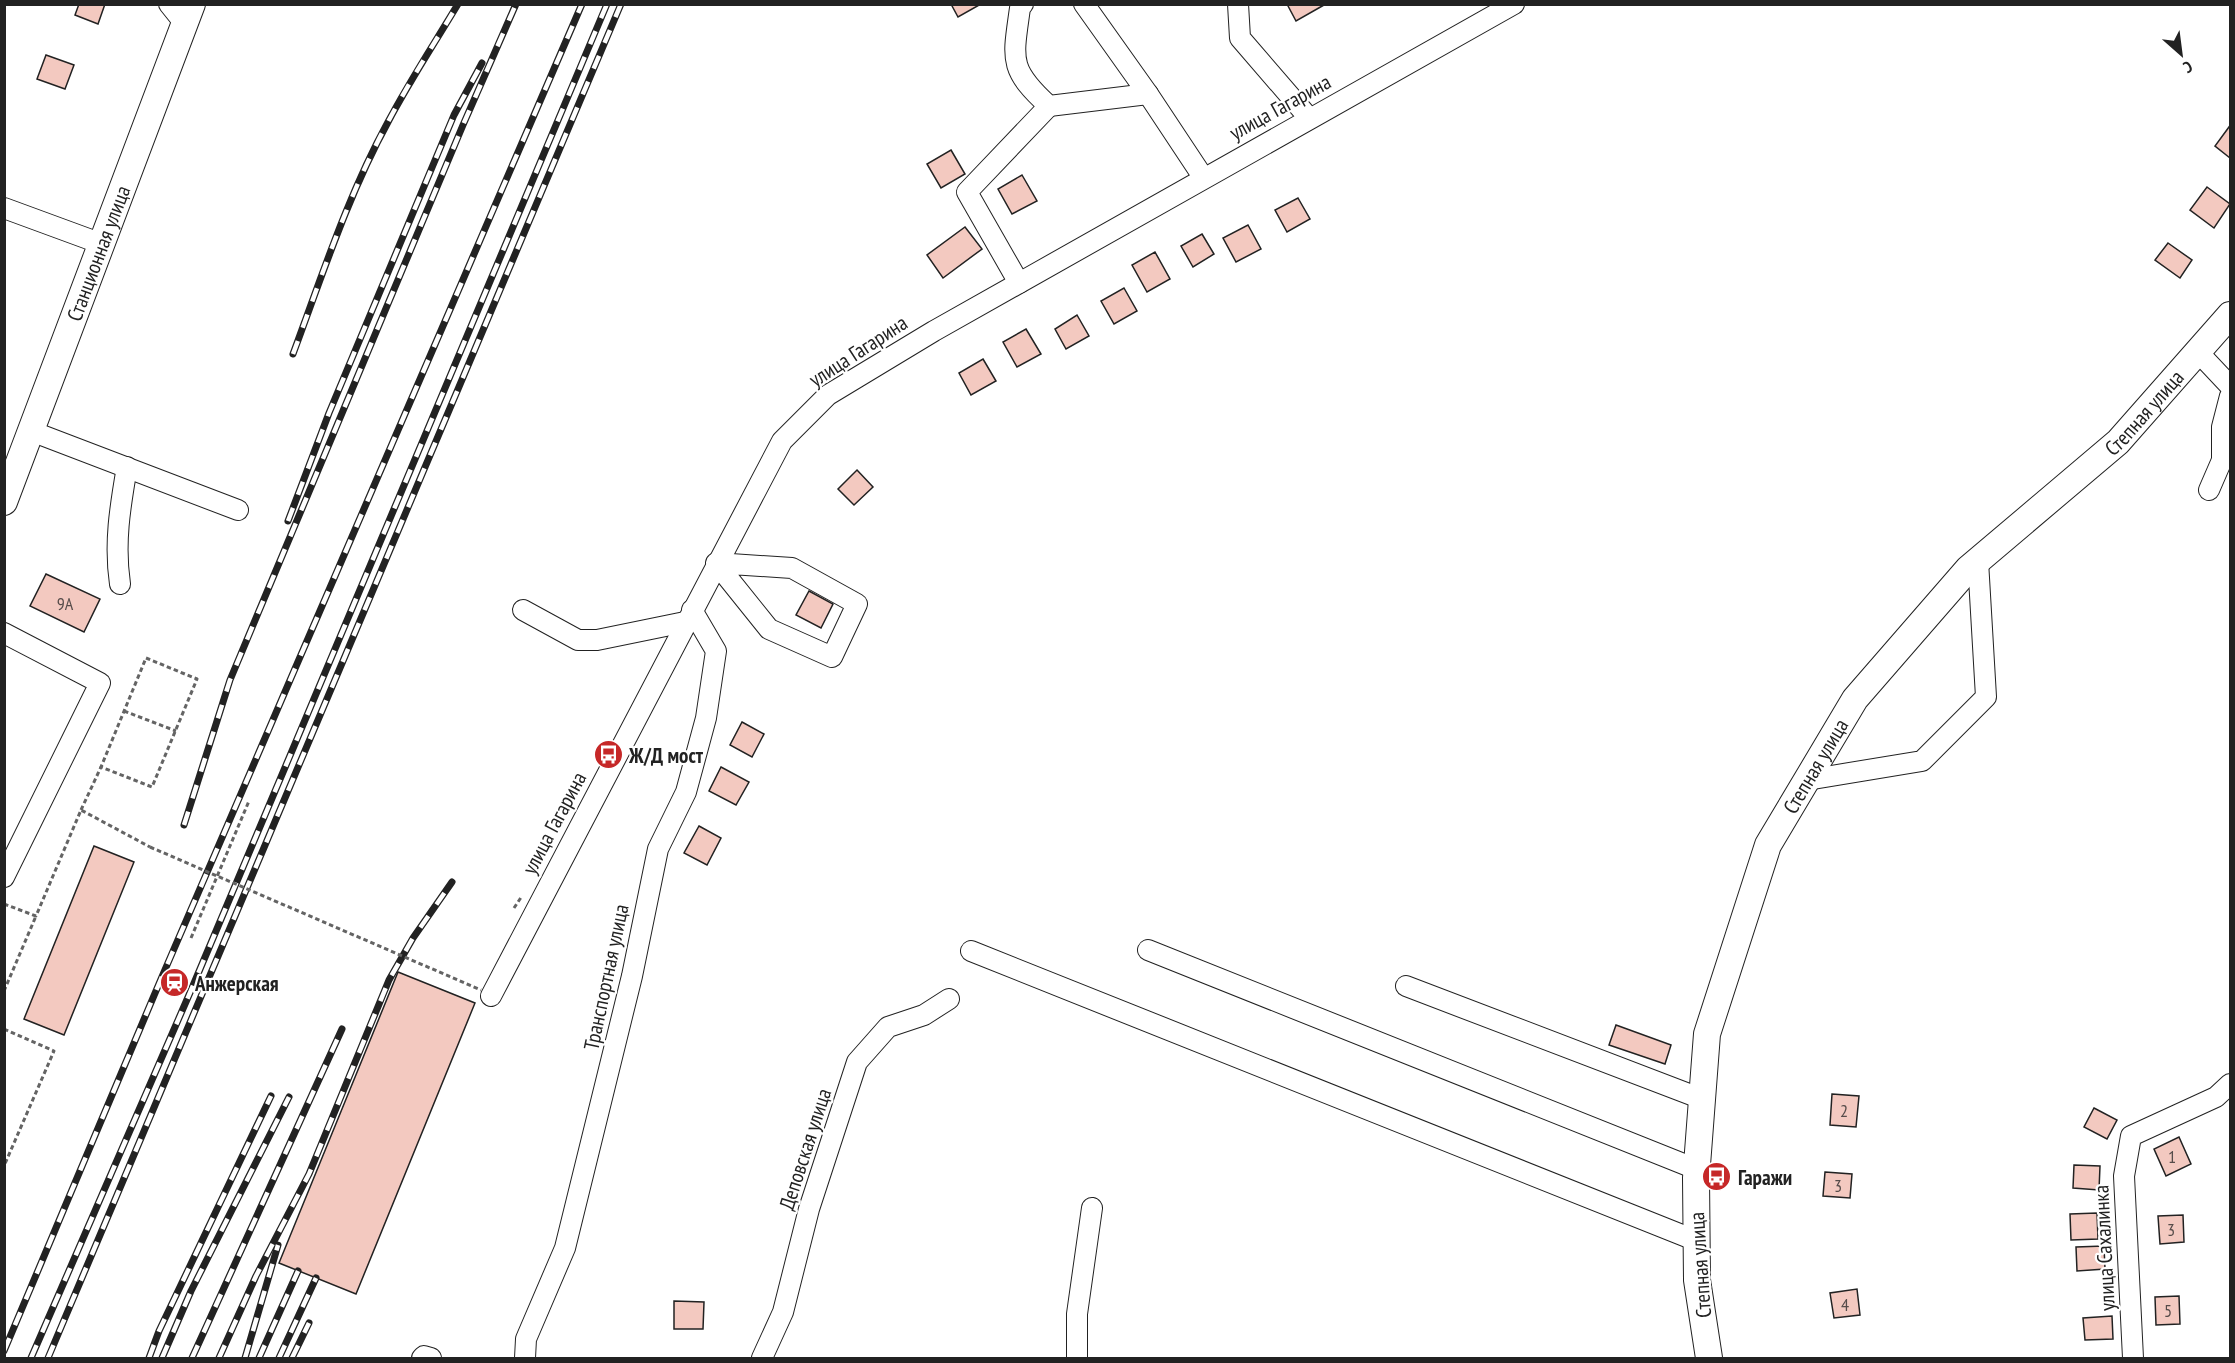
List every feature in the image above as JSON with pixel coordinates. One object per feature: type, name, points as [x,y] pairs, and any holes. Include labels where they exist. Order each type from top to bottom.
[{"type":"main road","name":"Станционная улица","points":[[4,502],[189,14]]},
{"type":"main road","name":"Степная улица","points":[[1709,1359],[1697,1280],[1696,1169],[1707,1035],[1768,845],[1855,699],[1978,561],[2118,442],[2230,315]]},
{"type":"street","points":[[169,4],[189,14]]},
{"type":"street","points":[[1023,4],[1020,8],[1014,59],[1029,87],[1049,106]]},
{"type":"street","points":[[1084,4],[1203,177]]},
{"type":"street","points":[[1238,4],[1240,38],[1309,118]]},
{"type":"street","name":"улица Гагарина","points":[[486,993],[782,441],[828,395],[1203,177],[1514,4]]},
{"type":"street","points":[[1019,283],[967,192],[1049,106],[1148,94]]},
{"type":"street","points":[[4,208],[102,244]]},
{"type":"street","points":[[2198,352],[2230,386]]},
{"type":"street","points":[[2209,490],[2222,460],[2222,427],[2230,396]]},
{"type":"street","points":[[31,431],[238,510]]},
{"type":"street","points":[[120,584],[117,565],[118,515],[127,467]]},
{"type":"street","points":[[1807,780],[1922,761],[1986,697],[1978,561]]},
{"type":"street","points":[[716,563],[792,568],[857,604],[832,657],[769,629],[716,563]]},
{"type":"street","points":[[523,610],[578,640],[597,640],[689,616]]},
{"type":"street","name":"Транспортная улица","points":[[525,1359],[526,1339],[565,1248],[632,976],[658,849],[686,792],[706,718],[716,651],[689,616]]},
{"type":"street","points":[[4,633],[100,683],[4,877]]},
{"type":"street","points":[[1148,950],[1696,1169]]},
{"type":"street","points":[[971,951],[1697,1241]]},
{"type":"street","points":[[1406,986],[1702,1099]]},
{"type":"street","name":"Деповская улица","points":[[762,1359],[783,1312],[809,1209],[857,1062],[888,1027],[924,1014],[949,999]]},
{"type":"street","name":"улица Сахалинка","points":[[2133,1359],[2124,1176],[2131,1136],[2216,1097],[2230,1084]]},
{"type":"street","points":[[1077,1359],[1077,1314],[1092,1208]]},
{"type":"path","points":[[4,991],[146,658],[197,679],[152,787],[101,767]]},
{"type":"path","points":[[124,711],[176,731]]},
{"type":"path","points":[[191,938],[249,801]]},
{"type":"path","points":[[81,810],[150,847],[486,993]]},
{"type":"path","points":[[4,904],[36,916]]},
{"type":"path","points":[[4,1029],[54,1051],[4,1166]]},
{"type":"building","points":[[79,4],[105,4],[98,24],[75,15]]},
{"type":"building","points":[[951,4],[981,4],[958,17]]},
{"type":"building","points":[[1287,4],[1323,4],[1324,5],[1296,21]]},
{"type":"building","points":[[46,55],[74,65],[65,89],[37,79]]},
{"type":"building","points":[[2230,128],[2230,158],[2215,146]]},
{"type":"building","points":[[951,150],[965,174],[941,188],[927,164]]},
{"type":"building","points":[[1022,175],[1037,201],[1012,214],[998,189]]},
{"type":"building","points":[[2207,187],[2230,204],[2214,228],[2190,210]]},
{"type":"building","points":[[1298,198],[1310,219],[1287,232],[1275,210]]},
{"type":"building","points":[[1248,225],[1261,249],[1236,262],[1223,238]]},
{"type":"building","points":[[965,227],[982,249],[943,278],[927,255]]},
{"type":"building","points":[[1202,234],[1214,254],[1193,267],[1181,246]]},
{"type":"building","points":[[2168,243],[2192,260],[2180,278],[2155,260]]},
{"type":"building","points":[[1155,252],[1170,279],[1147,292],[1132,265]]},
{"type":"building","points":[[1124,288],[1137,311],[1114,324],[1101,301]]},
{"type":"building","points":[[1077,315],[1089,336],[1066,349],[1055,329]]},
{"type":"building","points":[[1026,329],[1041,354],[1017,367],[1003,342]]},
{"type":"building","points":[[983,359],[996,381],[971,395],[959,373]]},
{"type":"building","points":[[857,470],[873,487],[854,505],[838,489]]},
{"type":"building","points":[[46,574],[100,599],[84,632],[30,606]]},
{"type":"building","points":[[809,591],[833,604],[821,628],[796,615]]},
{"type":"building","points":[[742,722],[764,734],[752,757],[730,745]]},
{"type":"building","points":[[721,767],[749,782],[736,805],[709,791]]},
{"type":"building","points":[[699,826],[721,838],[707,865],[684,853]]},
{"type":"building","points":[[94,846],[134,862],[64,1035],[24,1019]]},
{"type":"building","points":[[398,972],[475,1003],[356,1294],[279,1263]]},
{"type":"building","points":[[1616,1025],[1671,1045],[1665,1064],[1609,1045]]},
{"type":"building","points":[[1832,1094],[1859,1096],[1856,1127],[1830,1125]]},
{"type":"building","points":[[2094,1108],[2117,1120],[2107,1139],[2084,1127]]},
{"type":"building","points":[[2179,1137],[2191,1164],[2166,1176],[2154,1149]]},
{"type":"building","points":[[2074,1165],[2100,1166],[2099,1190],[2073,1188]]},
{"type":"building","points":[[1825,1172],[1852,1174],[1850,1198],[1823,1196]]},
{"type":"building","points":[[2097,1213],[2098,1239],[2071,1240],[2070,1214]]},
{"type":"building","points":[[2183,1215],[2184,1242],[2160,1244],[2158,1216]]},
{"type":"building","points":[[2104,1246],[2105,1269],[2077,1271],[2076,1247]]},
{"type":"building","points":[[1857,1289],[1860,1315],[1834,1318],[1830,1293]]},
{"type":"building","points":[[2179,1296],[2180,1324],[2156,1325],[2155,1297]]},
{"type":"building","points":[[674,1301],[704,1302],[703,1329],[674,1329]]},
{"type":"building","points":[[2112,1316],[2113,1339],[2085,1340],[2083,1318]]},
{"type":"railway","points":[[293,354],[360,178],[404,92],[458,4]]},
{"type":"railway","points":[[184,825],[230,680],[516,4]]},
{"type":"railway","points":[[4,1351],[161,979],[582,4]]},
{"type":"railway","points":[[31,1358],[192,988],[607,4]]},
{"type":"railway","points":[[48,1358],[621,4]]},
{"type":"railway","points":[[288,521],[329,413],[454,115],[482,63]]},
{"type":"railway","points":[[219,1358],[256,1276],[309,1174],[389,980],[413,938],[452,882]]},
{"type":"railway","points":[[192,1358],[342,1029]]},
{"type":"railway","points":[[149,1358],[159,1331],[271,1096]]},
{"type":"railway","points":[[162,1358],[191,1291],[289,1097]]},
{"type":"railway","points":[[245,1358],[278,1245]]},
{"type":"railway","points":[[259,1358],[298,1271]]},
{"type":"railway","points":[[279,1358],[316,1278]]},
{"type":"railway","points":[[292,1358],[309,1323]]},
{"type":"place","name":"Ж/Д мост","points":[[608,755]]},
{"type":"place","name":"Анжерская","points":[[174,983]]},
{"type":"place","name":"Гаражи","points":[[1717,1177]]}]
